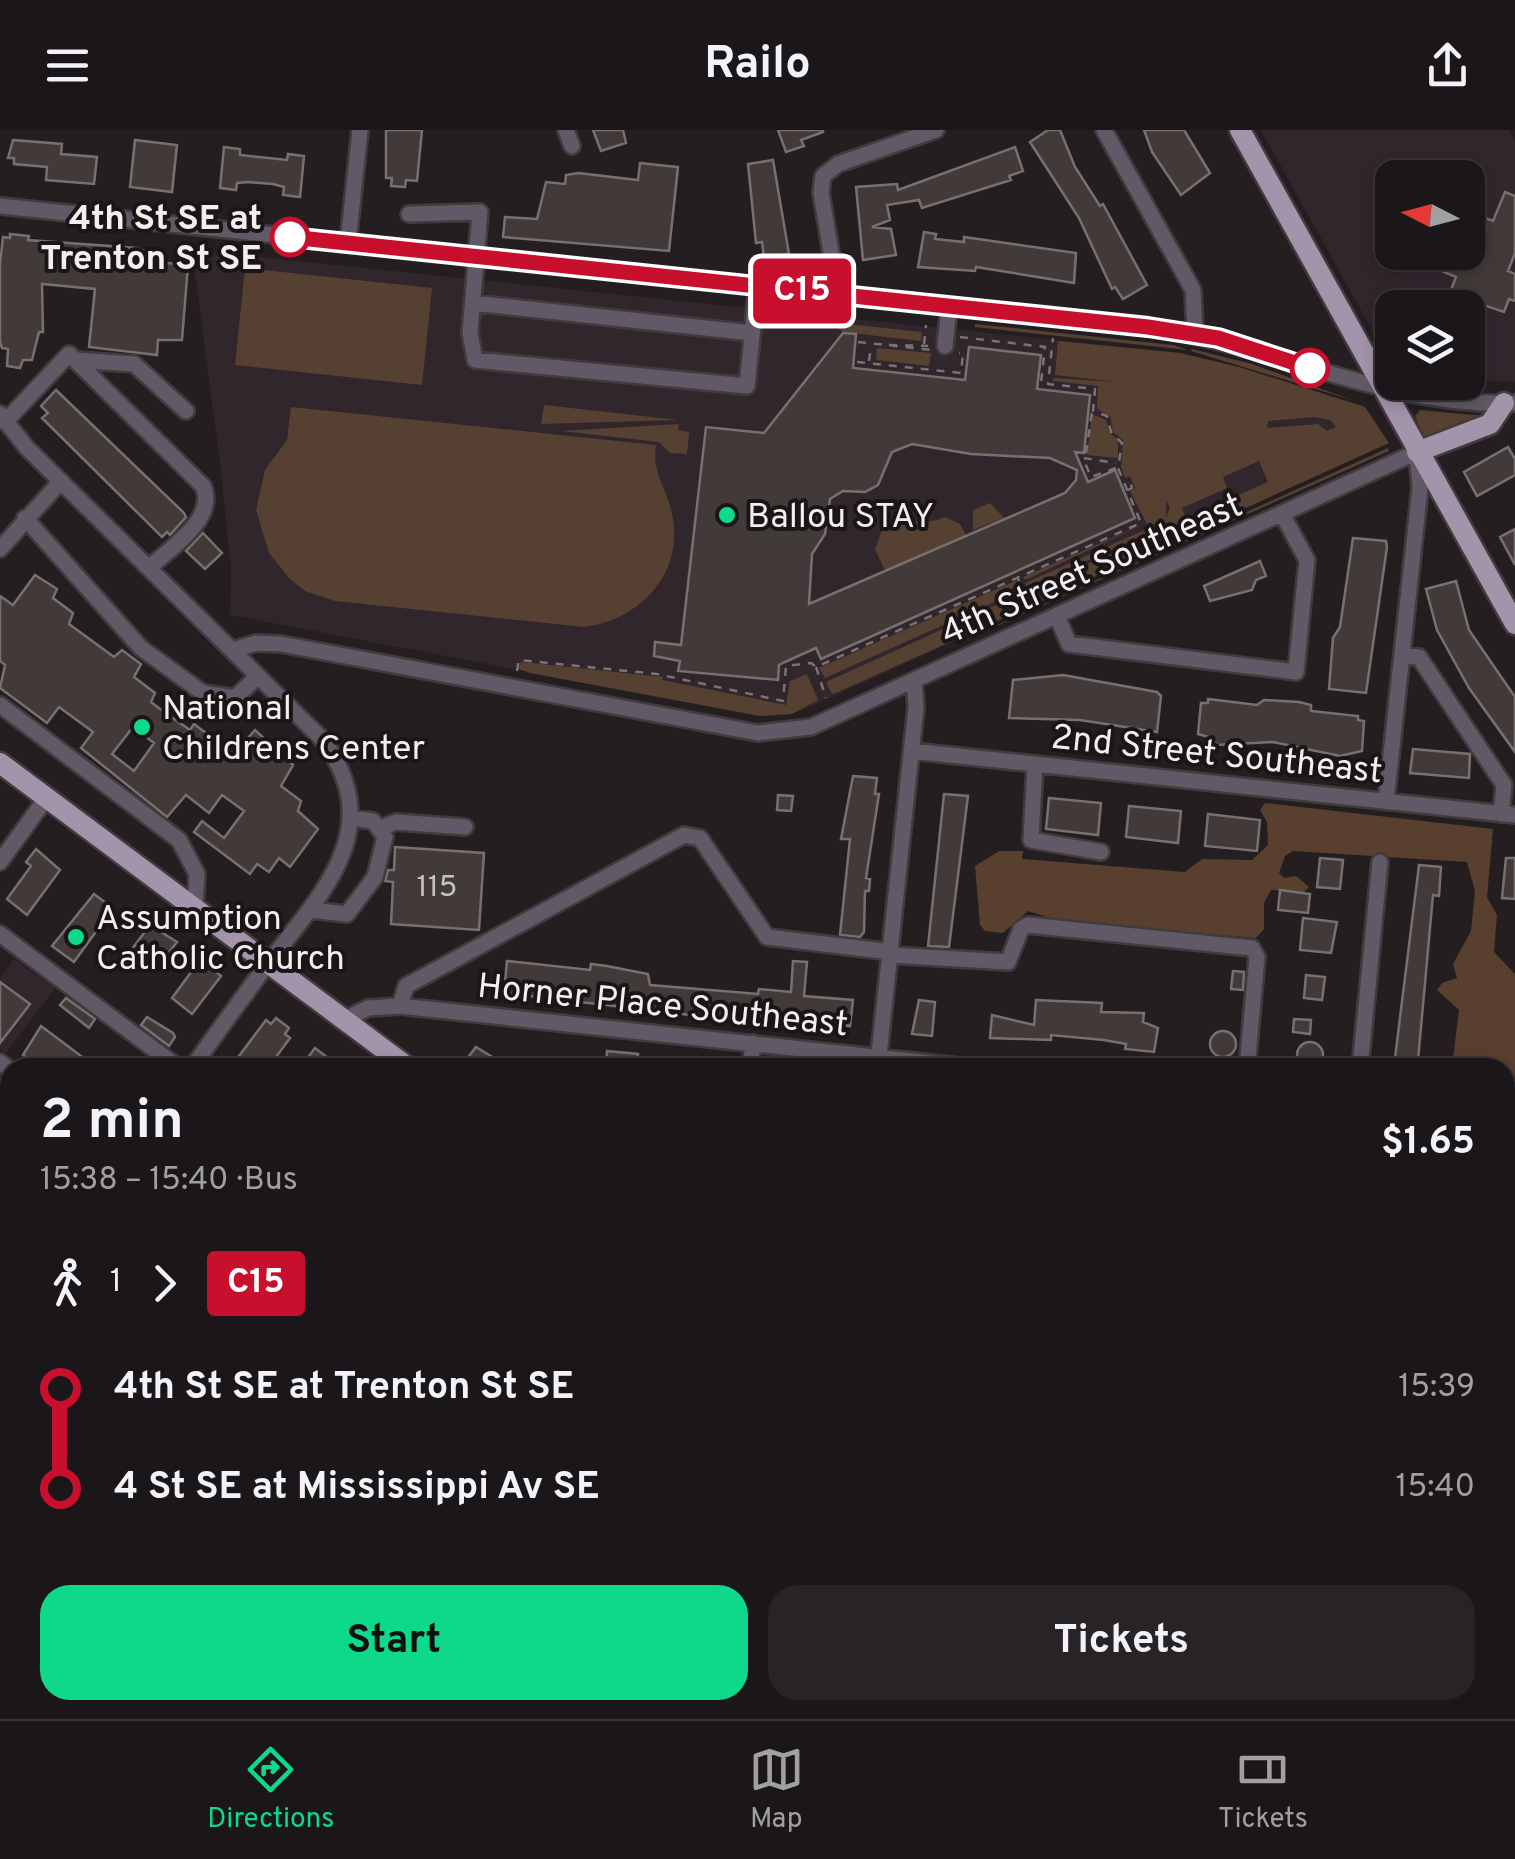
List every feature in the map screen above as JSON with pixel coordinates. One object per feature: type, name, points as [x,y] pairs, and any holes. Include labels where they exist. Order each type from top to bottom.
[{"type":"main road","points":[[1240,130],[1375,375]]},
{"type":"main road","points":[[1389,400],[1515,624]]},
{"type":"main road","points":[[1417,452],[1490,424],[1510,403]]},
{"type":"main road","points":[[0,763],[395,1058]]},
{"type":"street","points":[[348,243],[360,130]]},
{"type":"street","points":[[838,294],[821,193],[823,176],[838,164],[936,130]]},
{"type":"street","points":[[1104,130],[1193,290],[1195,334]]},
{"type":"street","points":[[0,206],[1195,334],[1375,387]]},
{"type":"street","points":[[409,214],[480,212],[470,348],[475,360],[746,386],[757,286]]},
{"type":"street","points":[[473,303],[752,333]]},
{"type":"street","points":[[944,346],[949,306]]},
{"type":"street","points":[[149,568],[204,514],[208,495],[69,354],[3,418],[61,481],[333,752],[346,780],[350,818],[339,868],[199,1058]]},
{"type":"street","points":[[75,360],[134,364],[186,411]]},
{"type":"street","points":[[1483,400],[1510,403]]},
{"type":"street","points":[[1386,801],[1420,488],[1417,452]]},
{"type":"street","name":"4th Street Southeast","points":[[232,650],[256,644],[281,644],[758,733],[788,733],[914,682],[1417,452]]},
{"type":"street","points":[[0,549],[61,481]]},
{"type":"street","points":[[1057,616],[1069,644],[1296,672],[1307,560],[1282,514]]},
{"type":"street","points":[[25,518],[141,648],[203,692],[235,698],[258,676]]},
{"type":"street","points":[[1402,655],[1420,658],[1504,785],[1508,814]]},
{"type":"street","points":[[878,1058],[912,751],[914,682]]},
{"type":"street","points":[[0,706],[179,840],[197,874],[195,908]]},
{"type":"street","name":"2nd Street Southeast","points":[[912,751],[1508,814]]},
{"type":"street","points":[[1035,764],[1031,840],[1100,852]]},
{"type":"street","points":[[0,862],[46,797]]},
{"type":"street","points":[[310,910],[336,916],[356,907],[375,877],[386,845],[381,828],[373,821],[350,818]]},
{"type":"street","points":[[381,828],[396,822],[465,826]]},
{"type":"street","points":[[400,1006],[406,986],[684,836],[700,838],[767,937],[891,953],[1008,962],[1021,929],[1028,924],[1252,948],[1258,957],[1248,1058]]},
{"type":"street","points":[[1361,1058],[1380,862]]},
{"type":"street","points":[[0,934],[166,1058]]},
{"type":"street","name":"Horner Place Southeast","points":[[344,1020],[370,1008],[400,1006],[850,1058]]},
{"type":"street","points":[[751,1058],[753,1044]]},
{"type":"path","points":[[924,346],[926,325]]},
{"type":"path","points":[[857,362],[961,373],[963,354],[944,346],[934,334],[932,347],[890,342],[889,346]]},
{"type":"path","points":[[1048,384],[1054,338]]},
{"type":"path","points":[[858,342],[889,346],[1045,347],[1042,383],[1095,389],[1086,453]]},
{"type":"path","points":[[868,363],[871,344]]},
{"type":"path","points":[[1024,353],[1025,344]]},
{"type":"path","points":[[816,667],[910,622],[1141,523],[1118,466],[1122,444],[1111,432],[1106,416],[1093,411]]},
{"type":"path","points":[[1083,458],[1118,466],[1090,477],[1083,458]]},
{"type":"path","points":[[1127,490],[1132,488],[1128,478]]},
{"type":"path","points":[[1018,576],[1024,593],[1045,584],[1050,599]]},
{"type":"path","points":[[517,671],[519,660],[658,674],[783,700],[786,666],[811,663],[816,667],[826,698]]},
{"type":"shaded area","points":[[1261,130],[1509,130],[1515,141],[1515,382],[1485,381],[1485,290],[1375,290],[1375,335]]},
{"type":"shaded area","name":"Ballou STAY","points":[[192,250],[1180,353],[1365,407],[1389,443],[801,711],[760,716],[230,615],[231,568],[220,462]]},
{"type":"shaded area","points":[[245,268],[432,288],[422,385],[235,365]]},
{"type":"shaded area","points":[[823,315],[837,317],[837,323],[922,332],[921,341],[843,332]]},
{"type":"shaded area","points":[[975,327],[1173,345],[1188,350]]},
{"type":"shaded area","points":[[1058,341],[1180,353],[1239,367],[1365,407],[1389,443],[1051,596],[1046,582],[1160,532],[1166,518],[1153,531],[1027,588],[1025,583],[1149,528],[1130,491],[1135,488],[1130,476],[1125,478],[1121,467],[1123,440],[1113,432],[1110,416],[1097,409],[1098,386],[1053,378],[1117,382],[1055,375]],"holes":[[[1315,417],[1330,420],[1336,427],[1327,431],[1318,424],[1267,428],[1268,421]],[[1259,461],[1268,482],[1186,518],[1182,508],[1227,488],[1223,477]]]},
{"type":"shaded area","points":[[877,348],[931,353],[929,366],[876,360]]},
{"type":"shaded area","points":[[1191,351],[1252,364],[1355,401]]},
{"type":"shaded area","points":[[544,405],[678,420],[541,424]]},
{"type":"shaded area","points":[[291,407],[656,445],[658,474],[673,519],[674,540],[663,577],[638,605],[604,623],[584,627],[335,601],[305,591],[269,553],[256,510],[265,470],[287,440]]},
{"type":"shaded area","points":[[1420,410],[1485,416],[1425,440],[1415,416]]},
{"type":"shaded area","points":[[1092,414],[1106,420],[1110,434],[1118,439],[1118,458],[1087,455]]},
{"type":"shaded area","points":[[679,424],[678,430],[689,432],[687,454],[670,453],[659,442],[561,431]]},
{"type":"shaded area","points":[[1388,448],[1389,451],[927,657]]},
{"type":"shaded area","points":[[990,503],[1004,518],[973,530],[973,510]]},
{"type":"shaded area","points":[[945,517],[960,524],[966,535],[885,571],[875,549],[885,522],[925,522]]},
{"type":"shaded area","points":[[1144,524],[1025,580],[1023,577]]},
{"type":"shaded area","points":[[1015,581],[1019,591],[825,678],[819,668]]},
{"type":"shaded area","points":[[1042,592],[1046,599],[838,692],[832,694],[826,682],[1020,594],[1025,600]]},
{"type":"shaded area","points":[[521,662],[663,677],[662,680],[786,705],[790,681],[807,674],[818,700],[792,714],[760,716],[530,673],[519,669]]},
{"type":"shaded area","points":[[1265,803],[1493,829],[1487,897],[1497,915],[1494,952],[1515,974],[1515,1058],[1453,1058],[1459,1010],[1437,990],[1442,983],[1457,978],[1453,964],[1471,931],[1475,891],[1467,862],[1293,851],[1285,856],[1279,873],[1284,878],[1296,876],[1309,887],[1304,892],[1271,890],[1264,903],[1264,929],[1256,938],[1063,922],[1028,911],[1003,933],[985,931],[980,925],[975,866],[999,851],[1023,851],[1022,859],[1185,872],[1202,859],[1252,860],[1268,845],[1267,822],[1260,810]]},
{"type":"shaded area","points":[[14,959],[55,988],[6,1053],[0,1049],[0,978]]},
{"type":"building","points":[[386,130],[422,130],[417,181],[406,180],[405,187],[391,186],[392,178],[386,178]]},
{"type":"building","points":[[593,130],[623,130],[626,143],[601,151]]},
{"type":"building","points":[[778,130],[823,132],[801,140],[804,146],[786,152]]},
{"type":"building","points":[[1048,130],[1060,130],[1075,167],[1100,206],[1103,204],[1147,285],[1123,299],[1115,287],[1112,289],[1079,218],[1030,142]]},
{"type":"building","points":[[1144,130],[1184,130],[1210,173],[1181,195],[1152,152]]},
{"type":"building","points":[[13,140],[62,144],[61,154],[97,157],[94,184],[46,180],[47,167],[14,164],[14,158],[8,158]]},
{"type":"building","points":[[135,140],[177,145],[172,192],[130,187]]},
{"type":"building","points":[[224,147],[240,149],[240,155],[287,160],[288,154],[304,156],[300,197],[283,195],[284,187],[273,184],[248,182],[237,183],[236,190],[220,188]]},
{"type":"building","points":[[1015,147],[1023,171],[1009,176],[1011,180],[922,208],[919,200],[887,205],[890,220],[872,227],[891,229],[896,255],[863,260],[856,187],[897,184],[898,190]]},
{"type":"building","points":[[773,160],[789,254],[764,257],[762,242],[756,243],[748,164]]},
{"type":"building","points":[[640,163],[678,167],[669,251],[503,237],[505,217],[537,219],[546,182],[565,184],[566,175],[578,173],[638,180]]},
{"type":"building","points":[[1505,192],[1515,196],[1515,253],[1508,271],[1515,274],[1515,301],[1509,299],[1504,312],[1485,306],[1485,290],[1451,290],[1456,277],[1440,270],[1485,270],[1485,218],[1493,221]]},
{"type":"building","points":[[924,232],[936,234],[935,239],[964,242],[964,237],[1076,253],[1074,283],[976,267],[975,271],[918,267]]},
{"type":"building","points":[[10,234],[29,236],[28,240],[137,248],[150,253],[157,262],[188,265],[182,340],[158,340],[157,355],[89,347],[95,289],[42,284],[43,332],[39,332],[32,360],[23,360],[20,368],[7,366],[8,349],[2,348],[0,342],[0,264],[3,237],[10,238]]},
{"type":"building","points":[[843,333],[856,334],[853,368],[965,380],[969,347],[1041,355],[1037,389],[1090,395],[1084,453],[1075,452],[1088,482],[1115,470],[1135,518],[821,659],[816,648],[785,662],[779,665],[778,680],[678,671],[680,661],[654,656],[655,642],[681,645],[706,427],[764,433]],"holes":[[[912,444],[971,454],[1050,458],[1077,470],[1076,480],[1065,493],[809,604],[812,554],[825,534],[830,499],[843,491],[865,492],[878,485],[892,452]]]},
{"type":"building","points":[[56,390],[184,513],[186,517],[170,535],[167,532],[162,537],[42,418],[48,413],[41,406]]},
{"type":"building","points":[[1508,447],[1515,459],[1515,475],[1477,496],[1464,472]]},
{"type":"building","points":[[1515,529],[1515,565],[1500,537]]},
{"type":"building","points":[[203,533],[222,553],[205,569],[186,551]]},
{"type":"building","points":[[1353,538],[1386,541],[1387,547],[1366,693],[1329,689],[1333,638],[1340,627]]},
{"type":"building","points":[[1260,561],[1266,576],[1256,580],[1252,590],[1210,601],[1204,586]]},
{"type":"building","points":[[35,575],[57,589],[53,598],[73,613],[69,624],[114,657],[122,650],[141,664],[134,677],[155,693],[151,702],[160,709],[190,730],[194,724],[234,754],[255,730],[293,765],[281,786],[301,801],[298,811],[318,829],[290,867],[279,858],[269,872],[257,864],[250,874],[194,832],[202,821],[224,838],[244,811],[222,795],[209,813],[186,795],[167,817],[81,748],[93,732],[59,707],[47,723],[0,688],[5,665],[0,661],[0,596],[13,605]],"holes":[[[133,727],[154,743],[134,771],[112,754]]]},
{"type":"building","points":[[1456,581],[1469,630],[1515,697],[1515,752],[1469,688],[1437,630],[1426,589]]},
{"type":"building","points":[[1063,675],[1157,692],[1161,696],[1157,732],[1080,720],[1009,718],[1013,680]]},
{"type":"building","points":[[1208,699],[1257,705],[1264,700],[1299,702],[1311,705],[1311,711],[1358,716],[1358,720],[1364,721],[1362,751],[1340,756],[1273,742],[1217,745],[1212,738],[1198,734],[1201,703],[1208,703]]},
{"type":"building","points":[[1413,749],[1470,754],[1469,778],[1410,773]]},
{"type":"building","points":[[853,776],[877,778],[875,794],[879,794],[866,878],[870,879],[869,891],[865,891],[864,932],[860,937],[840,935],[850,839],[841,839]]},
{"type":"building","points":[[944,794],[968,796],[949,947],[928,946]]},
{"type":"building","points":[[778,795],[793,796],[791,811],[777,810]]},
{"type":"building","points":[[1049,798],[1101,803],[1098,835],[1046,829]]},
{"type":"building","points":[[1129,806],[1181,811],[1178,843],[1126,837]]},
{"type":"building","points":[[1208,814],[1260,820],[1257,851],[1205,846]]},
{"type":"building","points":[[395,847],[484,853],[479,930],[391,924],[393,882],[385,881],[388,870],[394,870]]},
{"type":"building","points":[[36,849],[60,870],[27,915],[7,899],[31,866],[26,862]]},
{"type":"building","points":[[1320,858],[1343,860],[1340,889],[1317,887]]},
{"type":"building","points":[[1506,858],[1515,858],[1515,899],[1502,898]]},
{"type":"building","points":[[1419,865],[1441,867],[1439,896],[1433,895],[1418,1058],[1395,1058]]},
{"type":"building","points":[[1280,890],[1310,894],[1308,913],[1278,910]]},
{"type":"building","name":"Assumption Catholic Church","points":[[94,894],[110,906],[105,913],[108,915],[74,962],[52,946]]},
{"type":"building","points":[[1303,918],[1337,922],[1331,953],[1300,950]]},
{"type":"building","points":[[150,925],[177,942],[156,969],[142,957],[137,965],[126,957]]},
{"type":"building","points":[[200,960],[221,976],[192,1014],[172,998]]},
{"type":"building","points":[[507,961],[590,970],[591,964],[607,966],[648,974],[650,985],[758,994],[759,989],[791,992],[793,961],[807,962],[804,996],[853,1000],[850,1026],[750,1015],[749,1022],[504,993]]},
{"type":"building","points":[[1233,971],[1244,972],[1243,990],[1231,989]]},
{"type":"building","points":[[1306,975],[1325,977],[1322,1000],[1304,998]]},
{"type":"building","points":[[0,982],[30,1004],[0,1043]]},
{"type":"building","points":[[66,998],[95,1019],[89,1028],[60,1005]]},
{"type":"building","points":[[919,1000],[935,1002],[932,1036],[912,1034]]},
{"type":"building","points":[[1036,1000],[1102,1003],[1101,1012],[1144,1013],[1143,1022],[1158,1028],[1154,1052],[1125,1049],[1126,1044],[1104,1040],[1051,1035],[1051,1040],[990,1038],[992,1015],[1034,1025]]},
{"type":"building","points":[[147,1017],[173,1033],[175,1037],[169,1046],[141,1025]]},
{"type":"building","points":[[276,1018],[289,1028],[285,1034],[290,1038],[275,1058],[238,1058],[266,1020],[271,1024]]},
{"type":"building","points":[[1294,1019],[1311,1020],[1310,1034],[1293,1032]]},
{"type":"building","points":[[41,1026],[84,1058],[27,1058],[23,1055]]},
{"type":"building","points":[[1223,1031],[1232,1035],[1236,1044],[1232,1053],[1223,1057],[1214,1053],[1210,1044],[1214,1035]]},
{"type":"building","points":[[1305,1043],[1315,1043],[1322,1050],[1322,1058],[1298,1058],[1298,1050]]},
{"type":"building","points":[[476,1047],[494,1058],[468,1058]]},
{"type":"building","points":[[315,1048],[328,1058],[308,1058]]},
{"type":"building","points":[[607,1051],[638,1054],[638,1058],[607,1058]]},
{"type":"bus line","name":"C15","points":[[290,237],[1148,327],[1218,338],[1310,368]]},
{"type":"place","name":"4th St SE at Trenton St SE","points":[[290,237]]},
{"type":"place","name":"Ballou STAY","points":[[727,515]]},
{"type":"place","name":"National Childrens Center","points":[[142,727]]},
{"type":"place","name":"Assumption Catholic Church","points":[[76,937]]}]
